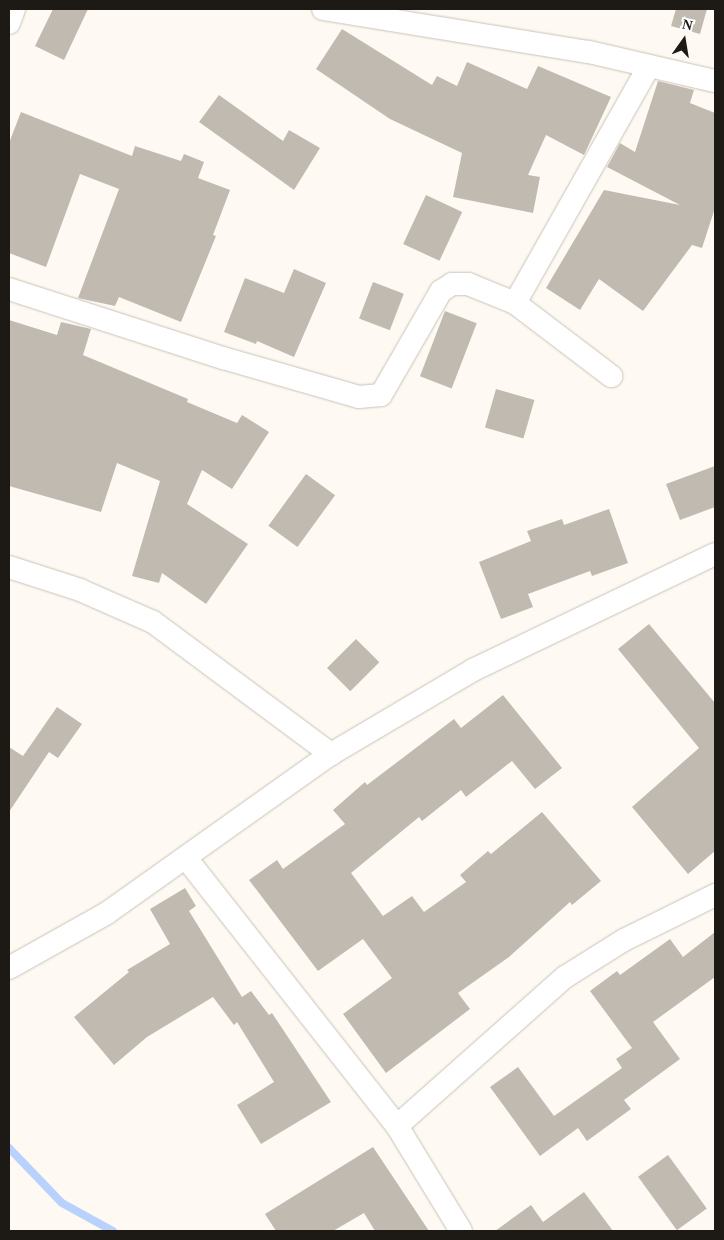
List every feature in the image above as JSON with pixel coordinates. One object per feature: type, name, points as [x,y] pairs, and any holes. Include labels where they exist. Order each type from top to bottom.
[{"type":"street","points":[[9,23],[14,9]]},
{"type":"street","points":[[323,9],[589,52],[715,81]]},
{"type":"street","points":[[515,303],[649,66]]},
{"type":"street","points":[[9,289],[223,358],[359,397],[381,395],[441,291],[452,284],[468,284],[515,303],[611,376]]},
{"type":"street","points":[[9,968],[107,913],[331,754],[473,670],[715,554]]},
{"type":"street","points":[[9,567],[80,590],[153,622],[331,754]]},
{"type":"street","points":[[186,858],[397,1126],[461,1231]]},
{"type":"street","points":[[397,1126],[565,977],[624,940],[715,896]]},
{"type":"building","points":[[53,9],[88,9],[64,60],[35,46]]},
{"type":"building","points":[[676,9],[707,9],[700,34],[671,26]]},
{"type":"building","points":[[342,29],[432,85],[437,76],[457,86],[467,62],[527,89],[538,66],[611,97],[584,155],[546,135],[528,175],[540,177],[533,213],[453,197],[462,153],[390,119],[316,69]]},
{"type":"building","points":[[658,81],[694,90],[690,103],[715,113],[715,208],[702,248],[692,245],[643,311],[599,279],[580,310],[546,288],[604,190],[680,205],[607,167],[620,143],[635,152]]},
{"type":"building","points":[[219,95],[283,141],[289,130],[320,148],[294,190],[199,122]]},
{"type":"building","points":[[21,112],[132,156],[135,146],[181,161],[184,154],[204,162],[198,178],[230,190],[213,235],[216,236],[181,322],[119,297],[115,306],[78,298],[119,189],[80,174],[46,267],[9,253],[9,143]]},
{"type":"building","points":[[426,195],[462,212],[439,261],[403,244]]},
{"type":"building","points":[[294,269],[326,283],[294,357],[257,341],[256,344],[224,332],[245,278],[284,293]]},
{"type":"building","points":[[373,282],[404,294],[390,330],[359,318]]},
{"type":"building","points":[[445,311],[477,323],[452,389],[420,376]]},
{"type":"building","points":[[9,320],[57,335],[61,322],[91,329],[83,355],[188,399],[187,402],[237,423],[242,415],[269,432],[232,489],[202,470],[187,504],[248,544],[206,604],[162,573],[159,583],[132,576],[160,481],[117,463],[101,512],[9,486]]},
{"type":"building","points":[[496,389],[534,400],[523,438],[485,427]]},
{"type":"building","points":[[715,466],[715,507],[680,520],[666,484]]},
{"type":"building","points":[[306,474],[335,495],[298,547],[268,526]]},
{"type":"building","points":[[609,509],[628,563],[592,576],[590,571],[528,594],[533,607],[501,619],[479,562],[531,541],[527,531],[562,519],[564,525]]},
{"type":"building","points":[[649,624],[715,703],[715,851],[688,874],[632,807],[699,748],[618,649]]},
{"type":"building","points":[[356,639],[379,662],[350,691],[327,668]]},
{"type":"building","points":[[503,695],[562,768],[535,789],[512,761],[466,797],[461,790],[422,821],[419,817],[351,873],[383,916],[412,896],[424,912],[466,882],[460,875],[488,851],[491,854],[542,812],[601,881],[572,905],[570,902],[509,957],[458,993],[470,1009],[386,1073],[343,1014],[392,978],[363,939],[318,971],[249,880],[277,860],[283,869],[345,824],[333,810],[365,782],[367,785],[454,719],[461,728]]},
{"type":"building","points":[[57,707],[82,724],[58,758],[49,752],[9,812],[9,747],[23,756]]},
{"type":"building","points":[[185,888],[196,906],[189,911],[242,997],[251,991],[269,1015],[272,1013],[331,1102],[261,1144],[237,1105],[274,1082],[237,1022],[234,1025],[213,997],[147,1037],[114,1065],[74,1017],[129,972],[127,970],[170,944],[150,909]]},
{"type":"building","points":[[715,932],[715,977],[653,1022],[680,1059],[624,1100],[631,1109],[587,1141],[578,1128],[540,1156],[490,1087],[518,1067],[554,1116],[622,1068],[616,1059],[632,1048],[590,991],[617,971],[620,975],[670,939],[683,957]]},
{"type":"building","points":[[373,1147],[429,1231],[375,1231],[364,1213],[333,1231],[276,1231],[265,1214]]},
{"type":"building","points":[[668,1155],[707,1208],[677,1230],[638,1177]]},
{"type":"building","points":[[584,1192],[613,1231],[495,1231],[531,1205],[543,1222]]},
{"type":"waterway","points":[[9,1148],[62,1203],[113,1231]]}]
